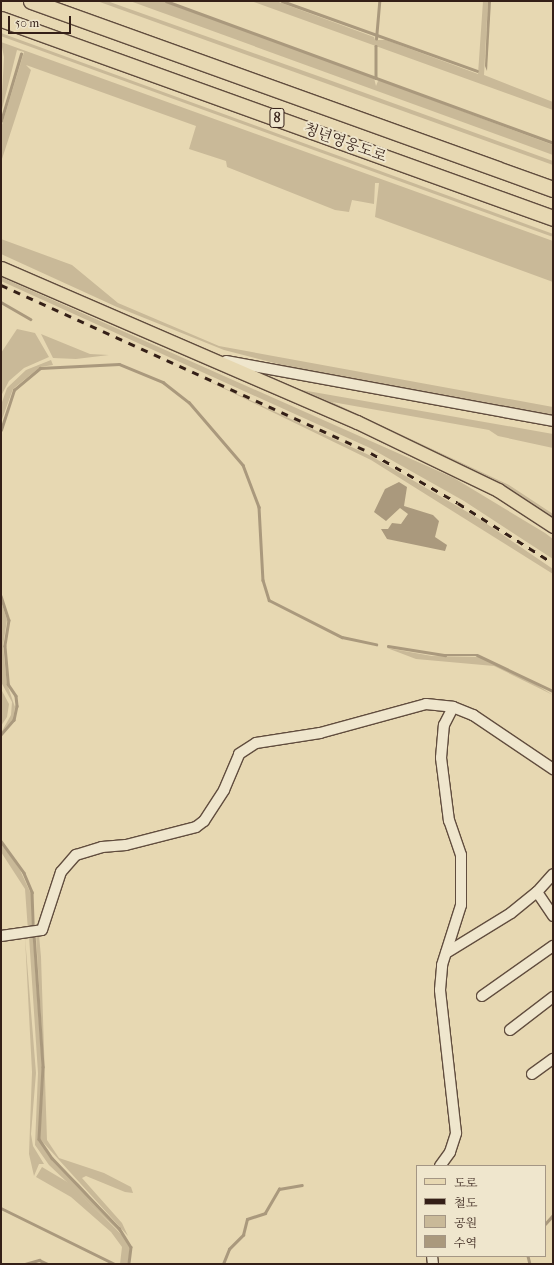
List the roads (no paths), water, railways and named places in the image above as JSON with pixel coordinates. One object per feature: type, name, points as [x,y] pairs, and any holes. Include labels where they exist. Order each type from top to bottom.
[{"type":"highway","name":"청년영웅도로","points":[[31,1],[553,189]]},
{"type":"highway","name":"청년영웅도로","points":[[1,19],[553,218]]},
{"type":"main road","points":[[1,268],[205,358],[357,422],[498,490],[553,526]]},
{"type":"street","points":[[205,358],[553,421]]},
{"type":"street","points":[[1,936],[32,933],[45,924],[67,862],[102,847],[126,845],[196,827],[214,807],[239,754],[246,747],[320,733],[409,706],[426,704],[453,707],[473,715],[553,769]]},
{"type":"street","points":[[441,1165],[450,1152],[456,1133],[440,990],[446,953],[461,905],[462,855],[450,821],[441,758],[444,725],[453,707]]},
{"type":"street","points":[[446,953],[537,892],[553,874]]},
{"type":"street","points":[[537,892],[553,916]]},
{"type":"street","points":[[482,996],[553,946]]},
{"type":"street","points":[[510,1030],[553,998]]},
{"type":"street","points":[[532,1074],[553,1059]]},
{"type":"water","points":[[488,1],[491,1],[487,71],[485,66]]},
{"type":"water","points":[[399,482],[407,487],[404,506],[433,515],[439,521],[435,537],[447,545],[445,551],[387,539],[381,529],[388,529],[392,523],[401,524],[408,514],[400,508],[386,521],[374,512],[385,489]]},
{"type":"waterway","points":[[166,1],[553,143]]},
{"type":"waterway","points":[[282,1],[477,71]]},
{"type":"waterway","points":[[376,39],[379,1]]},
{"type":"waterway","points":[[376,46],[376,78]]},
{"type":"waterway","points":[[1,121],[21,54]]},
{"type":"waterway","points":[[1,302],[31,319]]},
{"type":"waterway","points":[[1,430],[14,390],[40,368],[119,364],[163,382],[189,402],[243,465],[259,507],[263,580],[269,600],[342,637],[376,644]]},
{"type":"waterway","points":[[1,596],[9,620],[5,646],[8,684],[16,696],[17,706],[14,720],[1,735]]},
{"type":"waterway","points":[[388,646],[445,655],[477,655],[553,691]]},
{"type":"waterway","points":[[1,841],[24,873],[32,892],[33,930]]},
{"type":"waterway","points":[[34,934],[43,1067],[39,1139],[52,1158],[119,1228],[131,1247],[129,1264]]},
{"type":"waterway","points":[[223,1264],[229,1249],[243,1235],[247,1219],[265,1213],[279,1189],[302,1185]]},
{"type":"waterway","points":[[1,1208],[115,1264]]},
{"type":"waterway","points":[[546,1223],[553,1215]]},
{"type":"waterway","points":[[528,1257],[530,1264]]},
{"type":"waterway","points":[[25,1264],[39,1260],[48,1264]]},
{"type":"railway","points":[[1,285],[371,453],[458,503],[553,563]]}]
